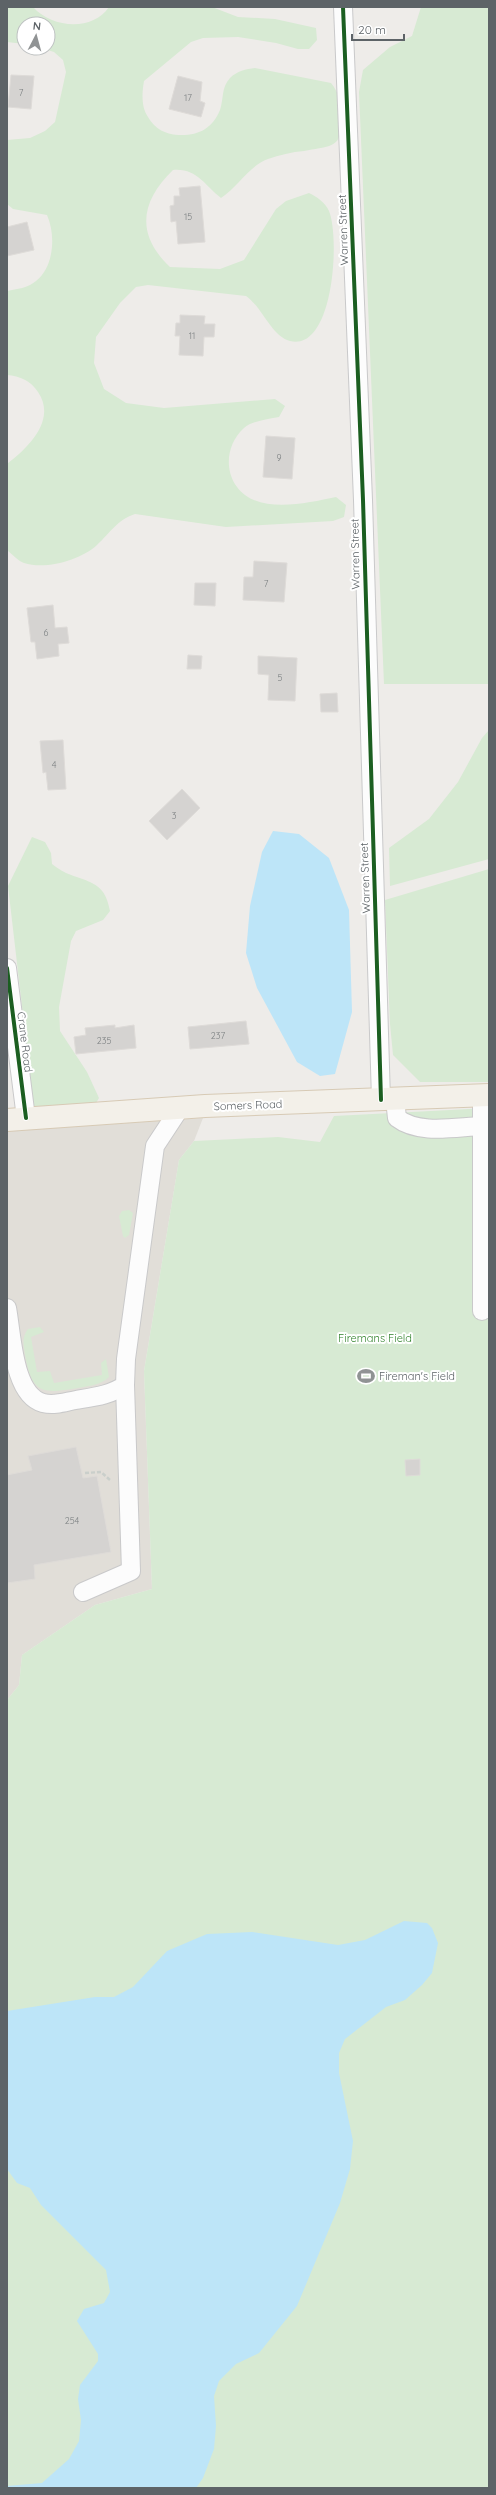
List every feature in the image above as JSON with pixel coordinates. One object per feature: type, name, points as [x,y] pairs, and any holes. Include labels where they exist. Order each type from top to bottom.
[{"type":"main road","name":"Somers Road","points":[[16,1119],[180,1108],[486,1095]]},
{"type":"street","name":"Warren Street","points":[[344,7],[388,1100],[397,1118],[407,1125],[424,1128],[482,1126]]},
{"type":"street","name":"Crane Road","points":[[7,968],[16,1119]]},
{"type":"street","points":[[482,1311],[482,1126],[486,1095]]},
{"type":"street","points":[[83,1592],[131,1571],[125,1385],[126,1359],[155,1146],[180,1108]]},
{"type":"street","points":[[7,1308],[19,1377],[25,1389],[36,1400],[56,1404],[115,1392],[125,1385]]},
{"type":"path","points":[[85,1473],[101,1472],[112,1482]]},
{"type":"shaded area","points":[[203,1118],[194,1141],[179,1160],[144,1371],[152,1589],[95,1605],[22,1655],[19,1685],[7,1700],[7,1131]]},
{"type":"green space","points":[[7,7],[33,7],[45,16],[16,16],[16,43],[7,42]]},
{"type":"green space","points":[[109,7],[212,7],[238,17],[275,19],[316,28],[317,40],[309,49],[298,49],[276,43],[238,37],[203,38],[191,42],[144,81],[143,104],[146,113],[157,128],[169,133],[185,135],[198,133],[213,122],[220,110],[224,89],[227,82],[230,78],[242,71],[255,68],[331,83],[338,95],[341,117],[340,136],[333,144],[327,147],[281,155],[261,162],[221,198],[200,178],[188,172],[173,170],[154,194],[146,218],[147,230],[151,242],[159,255],[170,267],[220,269],[244,260],[276,209],[286,201],[309,193],[318,198],[323,202],[329,211],[334,244],[330,290],[325,312],[316,329],[305,340],[290,341],[283,338],[272,328],[257,307],[246,296],[148,285],[136,287],[120,303],[96,337],[94,363],[104,389],[126,403],[164,408],[275,399],[285,406],[279,417],[260,421],[247,426],[237,437],[232,446],[229,457],[229,467],[237,486],[244,494],[263,503],[284,505],[336,497],[346,505],[344,517],[333,521],[226,527],[135,514],[123,520],[114,527],[97,545],[90,550],[73,559],[63,562],[33,565],[22,562],[7,550],[7,464],[31,442],[38,432],[44,413],[43,402],[35,388],[29,382],[21,378],[7,375],[7,291],[30,285],[42,275],[47,268],[50,259],[52,250],[52,232],[47,215],[13,209],[7,204],[7,140],[30,138],[45,131],[55,122],[66,72],[63,60],[56,54],[56,21],[61,23],[82,24],[102,15]]},
{"type":"green space","points":[[421,7],[489,7],[489,684],[384,684],[359,92],[363,70],[390,47],[412,36]]},
{"type":"green space","points":[[489,730],[489,859],[390,886],[389,848],[429,819],[458,782],[482,738]]},
{"type":"green space","points":[[32,837],[45,842],[51,853],[52,864],[71,875],[96,885],[107,899],[110,911],[103,920],[76,931],[71,941],[59,1007],[60,1031],[87,1072],[99,1098],[93,1108],[34,1109],[8,886]]},
{"type":"green space","points":[[489,869],[489,1082],[420,1082],[393,1055],[390,1024],[385,900]]},
{"type":"green space","name":"Firemans Field","points":[[489,1108],[489,2488],[7,2488],[7,1700],[19,1685],[22,1655],[95,1605],[152,1589],[144,1371],[179,1160],[194,1141],[278,1137],[320,1142],[334,1116]]},
{"type":"green space","points":[[129,1210],[133,1213],[129,1235],[125,1238],[123,1236],[119,1216],[122,1211]]},
{"type":"green space","points":[[40,1327],[44,1332],[31,1337],[37,1372],[50,1371],[54,1383],[102,1375],[101,1363],[106,1359],[109,1377],[106,1380],[91,1386],[56,1391],[41,1388],[35,1384],[31,1377],[25,1355],[24,1335],[28,1329]]},
{"type":"water","points":[[273,831],[299,834],[329,858],[349,910],[352,1012],[335,1074],[320,1076],[297,1062],[257,988],[246,953],[250,906],[262,852]]},
{"type":"water","points":[[404,1921],[427,1923],[432,1928],[438,1943],[432,1973],[422,1985],[405,2000],[386,2007],[345,2039],[339,2053],[339,2073],[353,2141],[350,2169],[340,2203],[297,2306],[259,2353],[236,2364],[219,2381],[214,2396],[216,2426],[214,2449],[203,2478],[196,2488],[7,2488],[7,2486],[42,2483],[69,2459],[79,2441],[81,2420],[78,2399],[80,2385],[98,2361],[98,2354],[77,2321],[84,2309],[104,2303],[110,2292],[106,2270],[41,2205],[30,2188],[17,2183],[7,2169],[7,2011],[95,1997],[114,1997],[133,1987],[167,1951],[207,1934],[252,1932],[338,1945],[365,1940]]},
{"type":"building","points":[[11,75],[34,76],[31,109],[8,107]]},
{"type":"building","points":[[178,76],[202,82],[200,101],[205,103],[201,117],[169,109]]},
{"type":"building","points":[[200,186],[205,242],[178,244],[176,221],[171,222],[170,206],[174,205],[174,196],[180,196],[179,188]]},
{"type":"building","points":[[27,222],[34,250],[7,256],[7,227]]},
{"type":"building","points":[[180,315],[205,316],[204,324],[215,324],[214,337],[204,337],[203,356],[179,355],[180,336],[175,336],[176,323],[180,323]]},
{"type":"building","points":[[266,436],[295,438],[292,479],[263,477]]},
{"type":"building","points":[[254,561],[287,563],[284,602],[243,600],[244,577],[253,577]]},
{"type":"building","points":[[195,583],[216,583],[215,606],[194,605]]},
{"type":"building","points":[[53,605],[55,628],[67,627],[69,643],[58,644],[59,656],[37,659],[35,642],[31,642],[27,608]]},
{"type":"building","points":[[188,655],[202,656],[201,669],[187,669]]},
{"type":"building","points":[[258,656],[297,658],[295,701],[268,700],[269,675],[258,674]]},
{"type":"building","points":[[337,693],[338,712],[321,712],[320,694]]},
{"type":"building","points":[[63,740],[66,789],[48,790],[46,772],[43,773],[40,741]]},
{"type":"building","points":[[182,789],[200,808],[167,840],[149,821]]},
{"type":"building","points":[[246,1021],[249,1044],[190,1049],[188,1027]]},
{"type":"building","points":[[115,1025],[115,1028],[134,1025],[136,1048],[76,1054],[74,1037],[86,1035],[85,1028]]},
{"type":"building","points":[[76,1447],[83,1478],[97,1476],[111,1552],[34,1565],[35,1579],[7,1583],[7,1475],[32,1470],[28,1456]]},
{"type":"building","points":[[420,1459],[420,1475],[406,1476],[405,1460]]},
{"type":"cycle path","points":[[343,7],[363,500],[381,1100]]},
{"type":"cycle path","points":[[7,968],[26,1118]]},
{"type":"place","name":"Fireman's Field","points":[[366,1376]]}]
